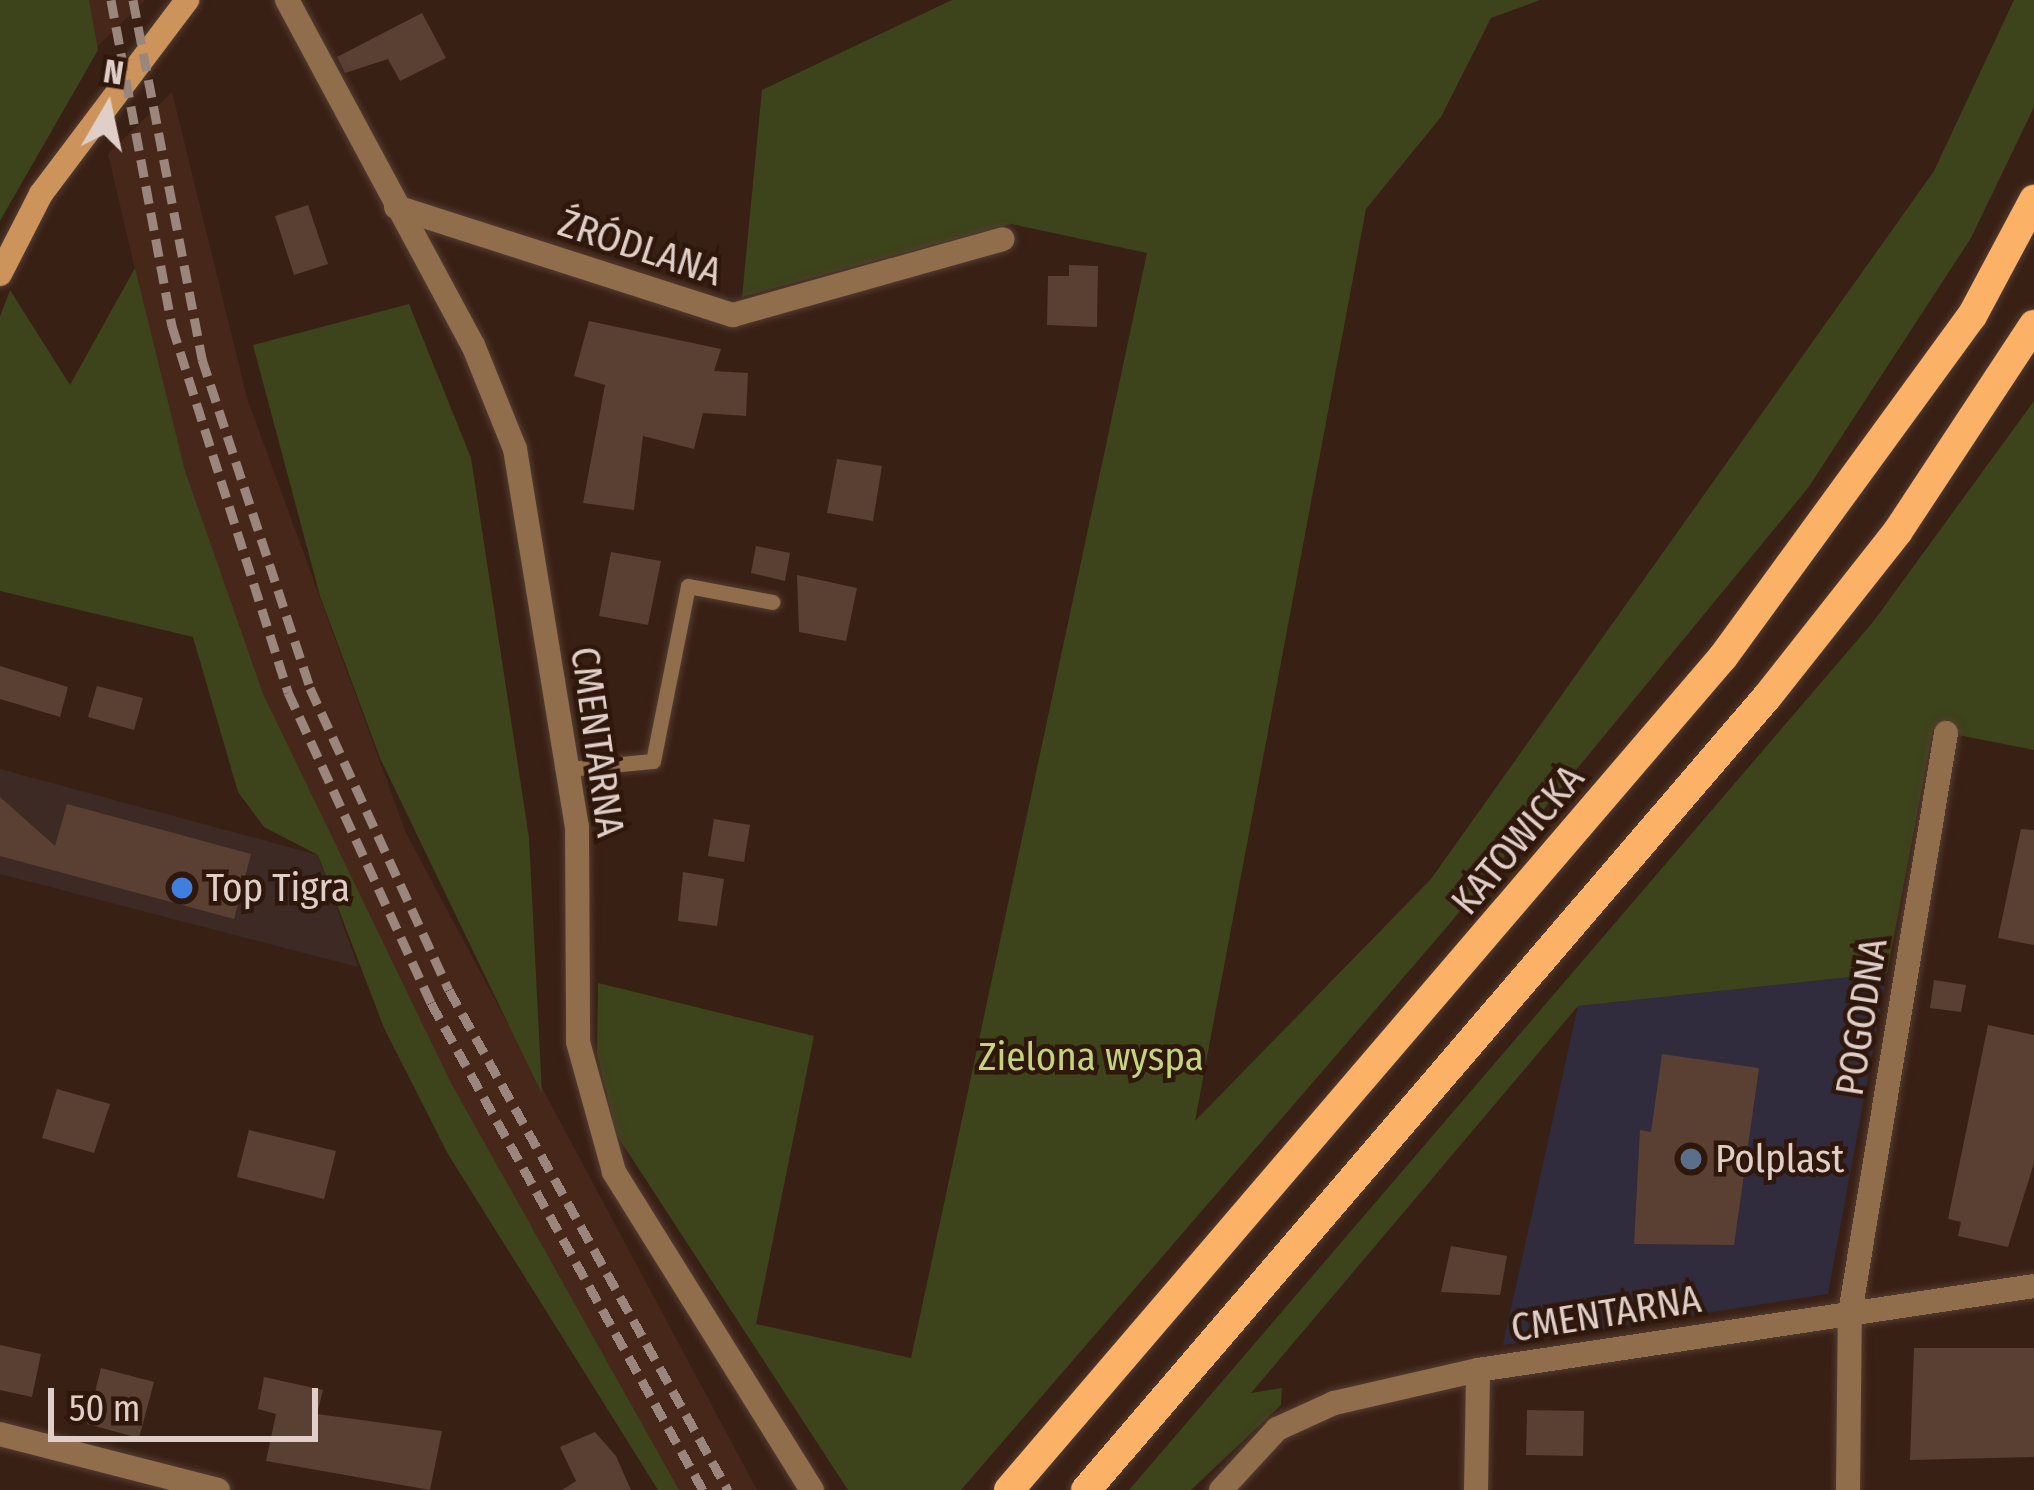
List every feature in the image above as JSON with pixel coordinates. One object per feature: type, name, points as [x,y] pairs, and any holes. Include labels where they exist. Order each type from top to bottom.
[{"type":"main road","name":"KATOWICKA","points":[[1009,1490],[1723,657],[1972,316],[2034,200]]},
{"type":"main road","points":[[1086,1490],[1753,715],[1898,531],[2034,325]]},
{"type":"street","points":[[0,274],[41,194],[187,0]]},
{"type":"street","name":"CMENTARNA","points":[[287,0],[473,345],[515,449],[568,769],[578,1042],[614,1172],[812,1490]]},
{"type":"street","name":"ŹRÓDLANA","points":[[396,207],[733,315],[1003,238]]},
{"type":"street","name":"POGODNA","points":[[1848,1490],[1850,1313],[1946,733]]},
{"type":"street","name":"CMENTARNA","points":[[1221,1490],[1296,1421],[1478,1370],[2034,1286]]},
{"type":"street","points":[[1476,1490],[1478,1370]]},
{"type":"street","points":[[0,1434],[218,1490]]},
{"type":"lane","points":[[568,769],[653,760],[688,586],[773,602]]},
{"type":"shaded area","points":[[89,0],[145,0],[94,50]]},
{"type":"shaded area","points":[[172,92],[247,398],[406,833],[757,1490],[674,1490],[488,1163],[280,740],[179,457],[108,154]]},
{"type":"shaded area","points":[[0,769],[318,855],[358,967],[0,874]]},
{"type":"shaded area","points":[[1887,973],[1828,1294],[1503,1345],[1578,1006]]},
{"type":"green space","points":[[0,0],[89,0],[98,50],[0,221]]},
{"type":"green space","name":"Zielona wyspa","points":[[952,0],[1540,0],[1491,18],[1441,117],[1366,209],[1195,1121],[1431,879],[1934,171],[2014,0],[2034,0],[2034,107],[1971,238],[1808,488],[1446,928],[961,1490],[848,1490],[616,1134],[597,1054],[598,983],[814,1036],[756,1324],[911,1358],[1147,253],[1011,224],[742,297],[762,90]]},
{"type":"green space","points":[[135,268],[185,471],[264,696],[451,1083],[679,1490],[658,1490],[448,1154],[384,1028],[318,855],[264,827],[238,792],[193,637],[0,591],[0,317],[10,290],[70,385]]},
{"type":"green space","points":[[409,304],[471,458],[529,838],[542,1094],[380,758],[320,596],[253,345]]},
{"type":"green space","points":[[2034,401],[2034,750],[1933,730],[1887,973],[1578,1006],[1251,1393],[1282,1388],[1281,1405],[1191,1490],[1129,1490],[1873,622]]},
{"type":"building","points":[[422,13],[446,58],[400,81],[388,59],[345,73],[337,57]]},
{"type":"building","points":[[308,205],[328,264],[294,275],[275,216]]},
{"type":"building","points":[[1069,265],[1098,266],[1097,327],[1047,325],[1048,276],[1069,276]]},
{"type":"building","points":[[589,321],[721,349],[714,371],[748,373],[746,416],[703,413],[694,449],[643,436],[634,510],[583,503],[605,385],[574,376]]},
{"type":"building","points":[[837,459],[882,466],[873,521],[827,513]]},
{"type":"building","points":[[756,546],[790,553],[785,581],[751,573]]},
{"type":"building","points":[[611,552],[661,561],[648,625],[599,616]]},
{"type":"building","points":[[797,575],[857,588],[846,641],[799,632]]},
{"type":"building","points":[[0,666],[68,687],[60,717],[0,699]]},
{"type":"building","points":[[97,686],[143,698],[134,730],[88,717]]},
{"type":"building","name":"Top Tigra","points":[[0,797],[55,846],[67,804],[251,854],[234,919],[0,856]]},
{"type":"building","points":[[714,819],[750,825],[744,862],[708,856]]},
{"type":"building","points":[[2021,829],[2034,830],[2034,945],[1998,938]]},
{"type":"building","points":[[683,872],[724,879],[717,926],[678,921]]},
{"type":"building","points":[[1934,980],[1966,985],[1961,1012],[1930,1008]]},
{"type":"building","points":[[1988,1025],[2034,1035],[2034,1163],[2008,1247],[1958,1236],[1961,1222],[1948,1219]]},
{"type":"building","name":"Polplast","points":[[1662,1054],[1759,1068],[1734,1245],[1634,1244],[1640,1130],[1651,1132]]},
{"type":"building","points":[[57,1089],[110,1104],[94,1153],[42,1138]]},
{"type":"building","points":[[249,1130],[336,1151],[324,1199],[237,1177]]},
{"type":"building","points":[[1451,1246],[1507,1256],[1500,1295],[1441,1292]]},
{"type":"building","points":[[0,1345],[41,1354],[32,1397],[0,1390]]},
{"type":"building","points":[[1914,1348],[2034,1348],[2034,1457],[1910,1460]]},
{"type":"building","points":[[101,1368],[154,1382],[139,1438],[87,1424]]},
{"type":"building","points":[[264,1377],[323,1390],[317,1414],[442,1431],[430,1490],[266,1461],[276,1414],[258,1409]]},
{"type":"building","points":[[1527,1410],[1584,1411],[1583,1456],[1526,1455]]},
{"type":"building","points":[[595,1432],[616,1456],[631,1490],[562,1490],[576,1481],[560,1447]]},
{"type":"railway","points":[[111,0],[172,326],[288,692],[431,1003],[703,1490]]},
{"type":"railway","points":[[133,0],[202,359],[310,688],[449,990],[728,1490]]},
{"type":"place","name":"Top Tigra","points":[[182,888]]},
{"type":"place","name":"Polplast","points":[[1691,1159]]}]
